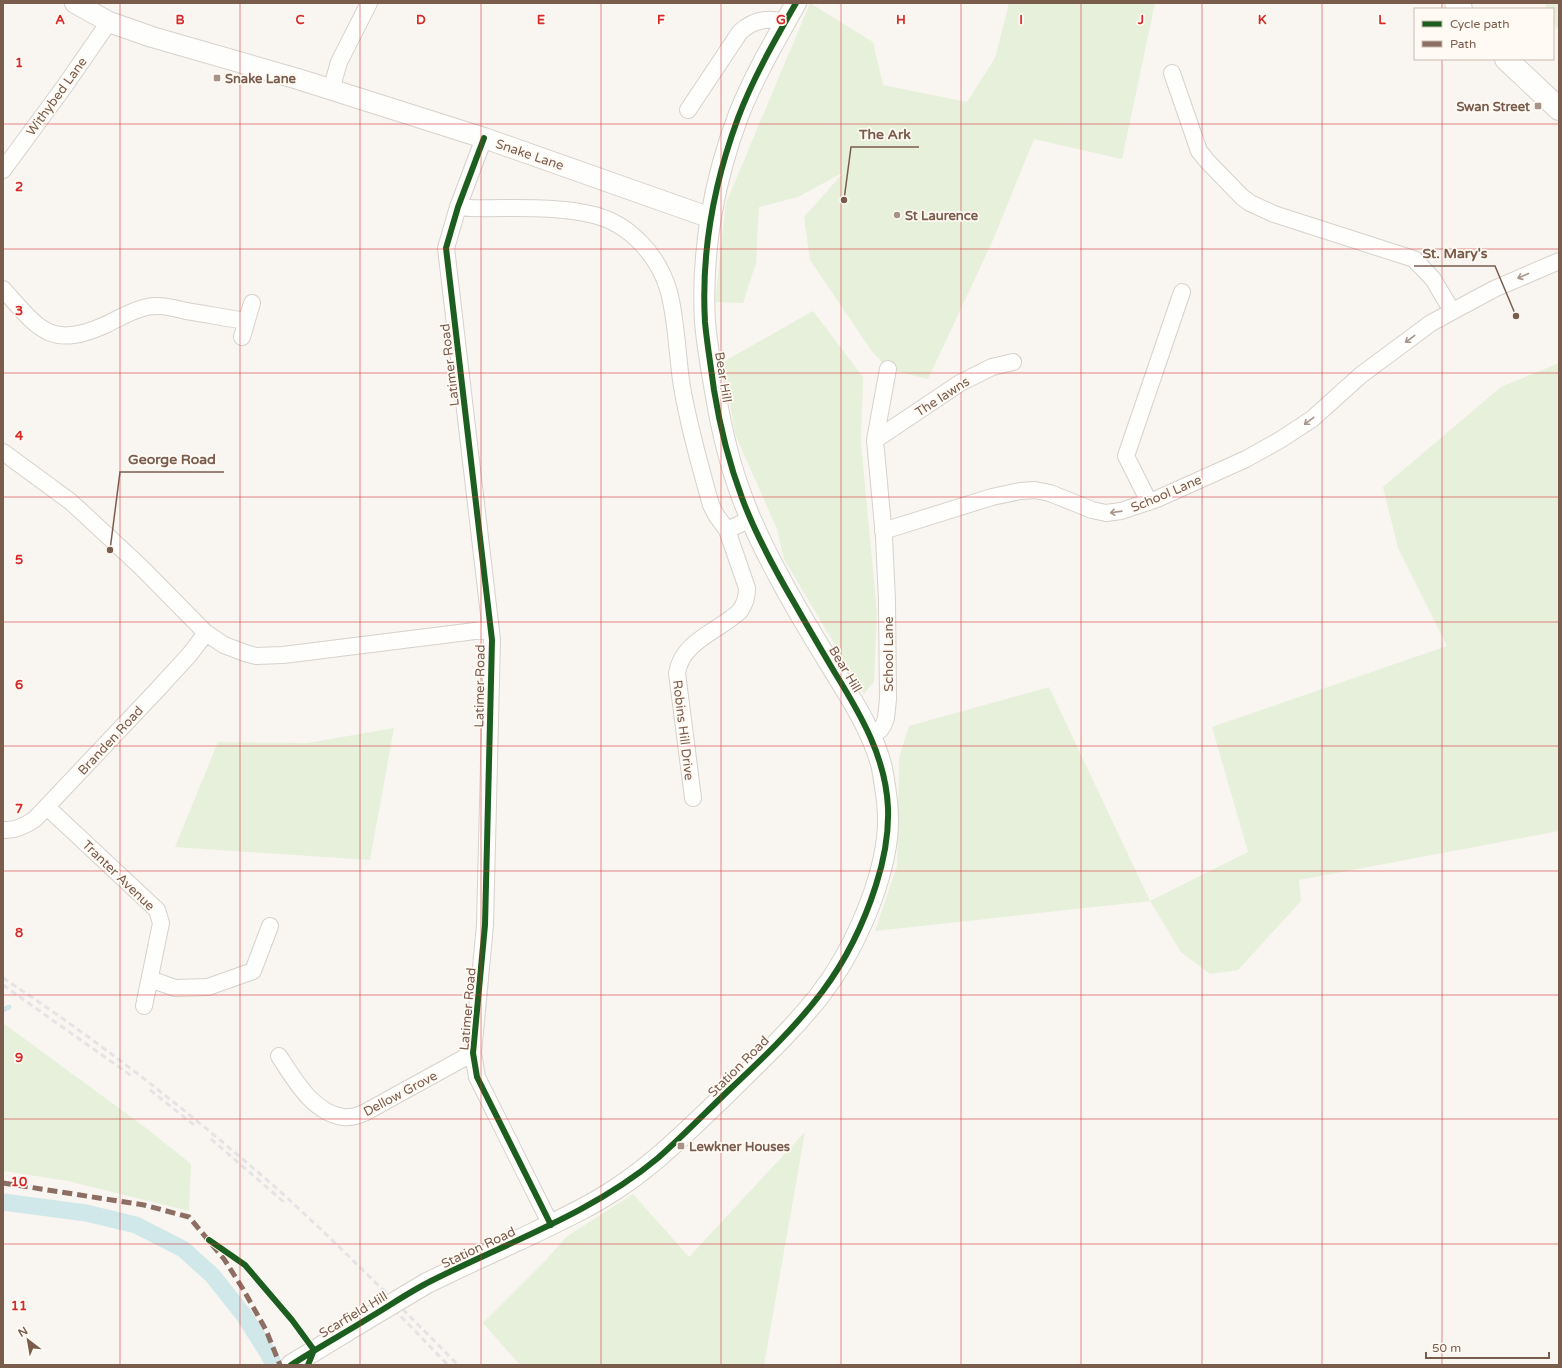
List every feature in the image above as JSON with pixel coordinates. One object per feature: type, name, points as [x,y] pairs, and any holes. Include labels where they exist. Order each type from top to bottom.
[{"type":"main road","points":[[1507,60],[1559,109]]},
{"type":"street","name":"Snake Lane","points":[[75,3],[109,22],[152,37],[298,79],[484,138],[711,218]]},
{"type":"street","points":[[331,90],[339,62],[369,3]]},
{"type":"street","name":"Bear Hill","points":[[796,3],[749,91],[738,117],[727,151],[711,218],[707,243],[704,296],[705,323],[710,362],[725,441],[734,474],[751,519],[786,588],[871,736]]},
{"type":"street","points":[[688,110],[743,29],[754,22],[762,20],[778,20],[785,22]]},
{"type":"street","name":"Withybed Lane","points":[[3,170],[64,87],[109,22]]},
{"type":"street","points":[[1172,73],[1199,151],[1208,162],[1250,203],[1274,214],[1414,259],[1433,279],[1452,311]]},
{"type":"street","name":"Latimer Road","points":[[484,138],[447,240],[446,257],[491,628],[485,925],[473,1053],[477,1078],[551,1225]]},
{"type":"street","name":"Robins Hill Drive","points":[[458,207],[560,209],[595,215],[620,226],[641,243],[656,264],[668,291],[682,388],[693,438],[711,505],[727,530],[747,588],[747,597],[744,604],[734,616],[692,646],[683,656],[678,667],[677,673],[693,798]]},
{"type":"street","name":"School Lane","points":[[871,736],[880,730],[884,724],[888,699],[888,600],[883,531],[992,497],[1020,491],[1035,490],[1050,493],[1092,510],[1106,513],[1121,511],[1149,502],[1246,458],[1292,433],[1312,419],[1345,389],[1394,350],[1431,323],[1494,289],[1559,261]]},
{"type":"street","points":[[3,289],[30,320],[50,333],[63,336],[77,336],[92,331],[147,307],[167,307],[246,321]]},
{"type":"street","points":[[1149,502],[1126,456],[1182,292]]},
{"type":"street","points":[[242,337],[252,303]]},
{"type":"street","name":"The lawns","points":[[875,440],[960,382],[992,367],[1013,362]]},
{"type":"street","points":[[883,531],[875,440],[888,369]]},
{"type":"street","points":[[3,452],[71,502],[141,567],[206,633],[224,645],[245,653],[256,656],[270,656],[491,628]]},
{"type":"street","points":[[727,530],[751,519]]},
{"type":"street","name":"Branden Road","points":[[3,830],[13,830],[28,824],[47,807],[190,654],[206,633]]},
{"type":"street","name":"Station Road","points":[[427,1283],[551,1225],[596,1202],[619,1187],[660,1156],[780,1040],[822,993],[837,970],[863,921],[881,869],[887,838],[888,805],[881,764],[871,736]]},
{"type":"street","name":"Tranter Avenue","points":[[47,807],[157,910],[161,922],[144,1006]]},
{"type":"street","points":[[150,979],[175,988],[208,987],[253,971],[270,926]]},
{"type":"street","name":"Dellow Grove","points":[[279,1056],[304,1093],[319,1107],[343,1117],[353,1117],[364,1113],[473,1053]]},
{"type":"street","name":"Scarfield Hill","points":[[291,1365],[427,1283]]},
{"type":"green space","points":[[810,3],[873,42],[883,85],[967,102],[995,58],[1009,3],[1155,3],[1122,159],[1034,139],[993,240],[928,379],[888,369],[871,350],[810,260],[804,217],[844,172],[798,197],[759,207],[756,263],[743,303],[715,302],[726,203]]},
{"type":"green space","points":[[1545,3],[1559,3],[1559,31],[1554,24],[1554,8],[1547,8]]},
{"type":"green space","points":[[813,311],[863,377],[861,443],[877,613],[874,682],[864,694],[784,559],[777,529],[735,434],[723,362]]},
{"type":"green space","points":[[1559,363],[1559,831],[1299,880],[1301,901],[1238,970],[1210,974],[1181,952],[1150,901],[1248,852],[1212,727],[1447,646],[1398,548],[1383,487],[1501,387]]},
{"type":"green space","points":[[1049,687],[1150,901],[875,931],[897,866],[899,758],[909,726]]},
{"type":"green space","points":[[394,728],[370,860],[175,847],[218,742],[308,743]]},
{"type":"green space","points":[[3,1023],[146,1128],[191,1164],[189,1211],[68,1181],[3,1171]]},
{"type":"green space","points":[[805,1132],[764,1365],[520,1365],[483,1323],[547,1259],[566,1237],[633,1194],[689,1257]]},
{"type":"waterway","points":[[3,1010],[9,1007]]},
{"type":"waterway","points":[[3,1202],[86,1213],[136,1225],[183,1249],[212,1275],[243,1314],[274,1365]]},
{"type":"railway","points":[[3,978],[37,1000],[102,1047],[166,1096],[229,1148],[277,1189],[327,1235],[458,1365]]},
{"type":"railway","points":[[3,985],[133,1077]]},
{"type":"railway","points":[[150,1090],[194,1125]]},
{"type":"railway","points":[[211,1139],[285,1203]]},
{"type":"railway","points":[[380,1295],[448,1365]]},
{"type":"marked path","points":[[3,1183],[144,1205],[189,1217],[224,1259],[243,1289],[266,1330],[280,1365]]},
{"type":"cycle path","points":[[291,1365],[409,1293],[577,1211],[632,1178],[658,1158],[764,1056],[811,1006],[831,980],[854,941],[871,899],[884,857],[888,828],[888,808],[883,772],[863,721],[781,580],[760,540],[742,498],[733,472],[719,418],[705,322],[704,296],[707,244],[722,168],[738,118],[750,88],[796,3]]},
{"type":"cycle path","points":[[484,138],[458,207],[446,248],[492,640],[485,925],[473,1053],[477,1077],[551,1225]]},
{"type":"cycle path","points":[[209,1240],[245,1265],[292,1320],[314,1350],[308,1365]]},
{"type":"place","name":"Snake Lane","points":[[217,78]]},
{"type":"place","name":"Swan Street","points":[[1538,106]]},
{"type":"place","name":"The Ark","points":[[844,200]]},
{"type":"place","name":"St Laurence","points":[[897,215]]},
{"type":"place","name":"St. Mary's","points":[[1516,316]]},
{"type":"place","name":"George Road","points":[[110,550]]},
{"type":"place","name":"Lewkner Houses","points":[[681,1146]]}]
